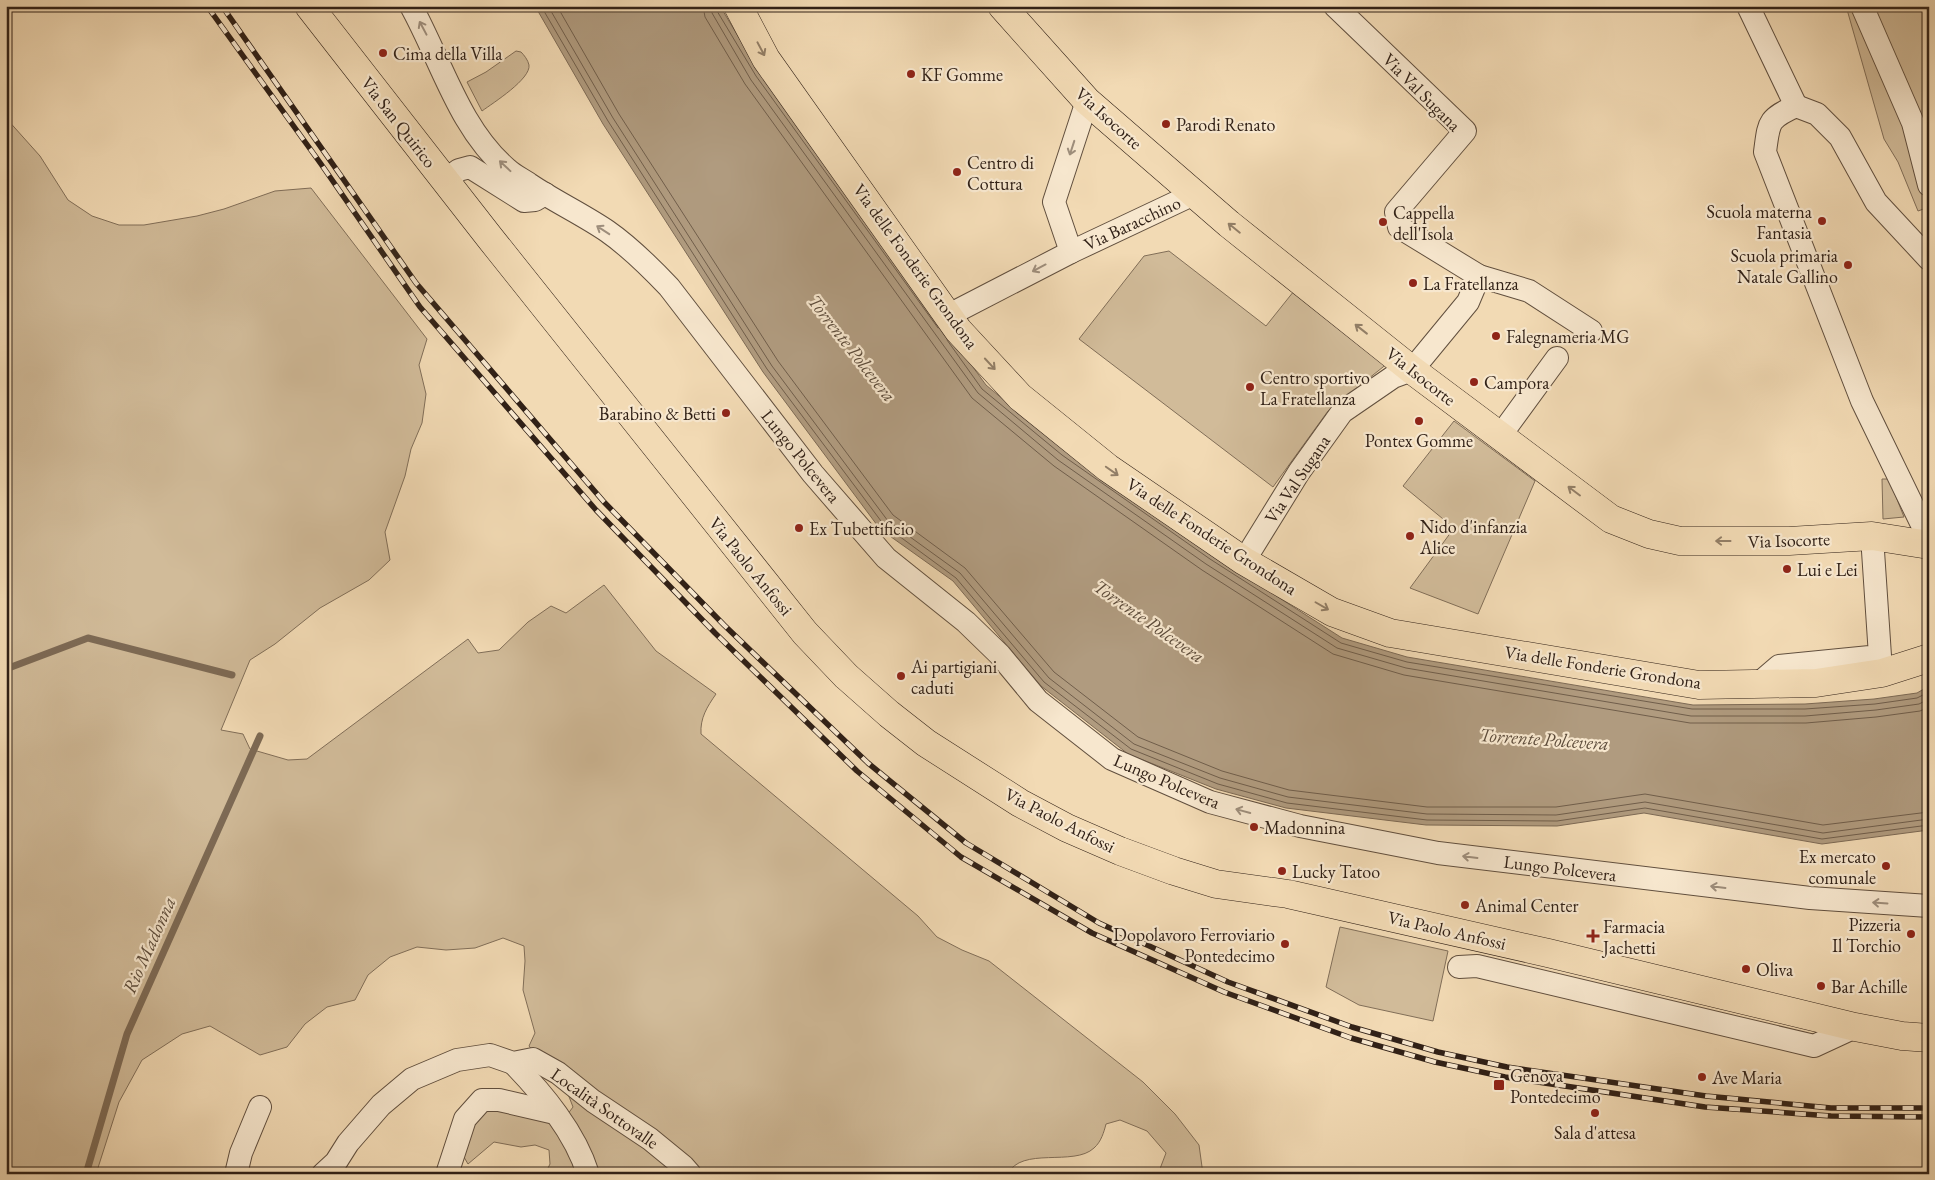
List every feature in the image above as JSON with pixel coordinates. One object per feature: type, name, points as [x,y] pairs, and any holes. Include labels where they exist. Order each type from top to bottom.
[{"type":"main road","name":"Via San Quirico","points":[[309,6],[490,238]]},
{"type":"main road","name":"Via delle Fonderie Grondona","points":[[738,6],[766,59],[958,330],[1020,397],[1108,468],[1244,561],[1332,612],[1390,632],[1699,685],[1816,683],[1882,673],[1929,658]]},
{"type":"main road","name":"Via Isocorte","points":[[1002,6],[1087,101],[1229,224],[1412,370],[1611,519],[1649,534],[1680,541],[1789,541],[1872,536],[1929,545]]},
{"type":"main road","name":"Via Paolo Anfossi","points":[[490,238],[805,633],[874,702],[926,744],[1020,803],[1067,828],[1120,851],[1216,884],[1288,894],[1538,950],[1855,1027],[1902,1036],[1929,1038]]},
{"type":"street","name":"Lungo Polcevera","points":[[411,6],[424,29],[451,90],[483,143],[507,170],[607,232],[642,259],[669,287],[813,474],[886,558],[966,622],[1000,655],[1038,701],[1112,759],[1210,802],[1300,826],[1438,853],[1810,898],[1927,903]]},
{"type":"street","name":"Via Val Sugana","points":[[1335,6],[1466,131],[1396,212],[1399,227],[1479,276],[1529,292],[1591,331]]},
{"type":"street","points":[[1748,6],[1796,106],[1817,114],[1840,137],[1876,202],[1929,259]]},
{"type":"street","points":[[1862,6],[1913,123],[1929,185]]},
{"type":"street","name":"Via Baracchino","points":[[1071,252],[1054,202],[1087,101]]},
{"type":"street","points":[[1796,106],[1781,113],[1769,124],[1765,152],[1862,401],[1929,539]]},
{"type":"street","points":[[445,180],[459,170],[470,167],[524,201],[535,200],[545,194]]},
{"type":"street","name":"Via Baracchino","points":[[949,315],[1071,252],[1194,194]]},
{"type":"street","name":"Via Val Sugana","points":[[1244,561],[1299,472],[1342,412],[1393,377],[1412,370],[1468,302],[1479,276]]},
{"type":"street","points":[[1500,436],[1557,358]]},
{"type":"street","points":[[1758,684],[1779,666],[1880,656],[1872,536]]},
{"type":"street","name":"Via Paolo Anfossi","points":[[1458,968],[1477,966],[1814,1046],[1855,1027]]},
{"type":"street","name":"Località Sottovalle","points":[[323,1174],[336,1162],[348,1142],[381,1105],[412,1079],[457,1060],[490,1055],[513,1063],[535,1086],[555,1113],[582,1156],[588,1174]]},
{"type":"street","name":"Località Sottovalle","points":[[513,1063],[533,1059],[558,1073],[593,1101],[650,1139],[690,1174]]},
{"type":"street","name":"Località Sottovalle","points":[[448,1174],[465,1119],[482,1100],[498,1100],[555,1113]]},
{"type":"street","points":[[236,1174],[241,1153],[260,1107]]},
{"type":"shaded area","points":[[1846,6],[1929,6],[1929,207],[1918,211],[1898,162],[1884,139]]},
{"type":"shaded area","points":[[516,51],[521,52],[527,59],[528,71],[518,84],[482,111],[467,82],[486,72]]},
{"type":"shaded area","points":[[6,118],[40,156],[68,200],[92,216],[119,225],[144,225],[197,216],[224,209],[275,191],[311,188],[427,339],[419,365],[426,394],[422,423],[411,449],[405,476],[385,532],[390,560],[369,580],[320,608],[275,644],[250,660],[221,730],[243,734],[250,749],[288,760],[307,759],[468,639],[478,653],[499,650],[528,622],[551,606],[566,613],[604,585],[656,651],[716,694],[705,713],[701,734],[918,916],[937,937],[989,961],[1143,1082],[1175,1114],[1199,1145],[1203,1174],[1158,1174],[1166,1153],[1147,1131],[1120,1120],[1106,1124],[1099,1143],[1085,1153],[1074,1156],[1036,1158],[1024,1161],[1015,1166],[1008,1174],[545,1174],[550,1164],[549,1150],[535,1145],[521,1147],[494,1142],[468,1164],[461,1152],[481,1113],[495,1109],[564,1119],[573,1107],[568,1094],[529,1046],[535,1033],[523,990],[524,946],[503,938],[475,948],[446,950],[417,947],[390,957],[368,975],[355,1000],[327,1007],[305,1024],[287,1047],[260,1055],[210,1026],[182,1034],[142,1060],[119,1102],[96,1174],[6,1174]]},
{"type":"shaded area","name":"Centro sportivo La Fratellanza","points":[[1169,251],[1266,326],[1294,291],[1388,363],[1328,411],[1273,487],[1079,339],[1144,256]]},
{"type":"shaded area","points":[[1454,421],[1535,481],[1478,614],[1410,588],[1454,528],[1403,486]]},
{"type":"shaded area","points":[[1882,479],[1889,479],[1904,517],[1883,519]]},
{"type":"shaded area","points":[[1340,927],[1448,951],[1433,1021],[1359,1005],[1326,987]]},
{"type":"water","name":"Torrente Polcevera","points":[[535,6],[720,6],[760,73],[986,385],[1065,451],[1212,555],[1342,638],[1407,657],[1693,705],[1805,704],[1874,699],[1917,693],[1929,686],[1929,830],[1822,844],[1644,813],[1557,826],[1426,825],[1286,808],[1216,789],[1128,754],[1041,686],[953,581],[880,529],[763,372],[603,124]]},
{"type":"waterway","points":[[6,669],[88,638],[232,675]]},
{"type":"waterway","name":"Rio Madonna","points":[[86,1174],[127,1034],[260,736]]},
{"type":"railway","points":[[207,6],[321,164],[420,307],[596,510],[715,633],[857,771],[961,857],[1092,933],[1224,992],[1351,1038],[1435,1062],[1505,1077],[1705,1107],[1831,1116],[1929,1117]]},
{"type":"railway","points":[[222,6],[416,283],[604,502],[724,625],[868,763],[966,843],[1099,923],[1228,982],[1352,1027],[1438,1052],[1507,1067],[1706,1096],[1831,1108],[1929,1108]]},
{"type":"place","name":"Cima della Villa","points":[[383,53]]},
{"type":"place","name":"KF Gomme","points":[[911,74]]},
{"type":"place","name":"Parodi Renato","points":[[1166,124]]},
{"type":"place","name":"Centro di Cottura","points":[[957,172]]},
{"type":"place","name":"Scuola materna Fantasia","points":[[1822,221]]},
{"type":"place","name":"Cappella dell'Isola","points":[[1383,222]]},
{"type":"place","name":"Scuola primaria Natale Gallino","points":[[1848,265]]},
{"type":"place","name":"La Fratellanza","points":[[1413,283]]},
{"type":"place","name":"Falegnameria MG","points":[[1496,336]]},
{"type":"place","name":"Campora","points":[[1474,382]]},
{"type":"place","name":"Centro sportivo La Fratellanza","points":[[1250,387]]},
{"type":"place","name":"Barabino & Betti","points":[[726,413]]},
{"type":"place","name":"Pontex Gomme","points":[[1419,421]]},
{"type":"place","name":"Ex Tubettificio","points":[[799,528]]},
{"type":"place","name":"Nido d'infanzia Alice","points":[[1410,536]]},
{"type":"place","name":"Lui e Lei","points":[[1787,569]]},
{"type":"place","name":"Ai partigiani caduti","points":[[901,676]]},
{"type":"place","name":"Madonnina","points":[[1254,827]]},
{"type":"place","name":"Ex mercato comunale","points":[[1886,866]]},
{"type":"place","name":"Lucky Tatoo","points":[[1282,871]]},
{"type":"place","name":"Animal Center","points":[[1465,905]]},
{"type":"place","name":"Pizzeria Il Torchio","points":[[1911,934]]},
{"type":"place","name":"Farmacia Jachetti","points":[[1593,936]]},
{"type":"place","name":"Dopolavoro Ferroviario Pontedecimo","points":[[1285,944]]},
{"type":"place","name":"Oliva","points":[[1746,969]]},
{"type":"place","name":"Bar Achille","points":[[1821,986]]},
{"type":"place","name":"Ave Maria","points":[[1702,1077]]},
{"type":"place","name":"Genova Pontedecimo","points":[[1499,1085]]},
{"type":"place","name":"Sala d'attesa","points":[[1595,1113]]}]
